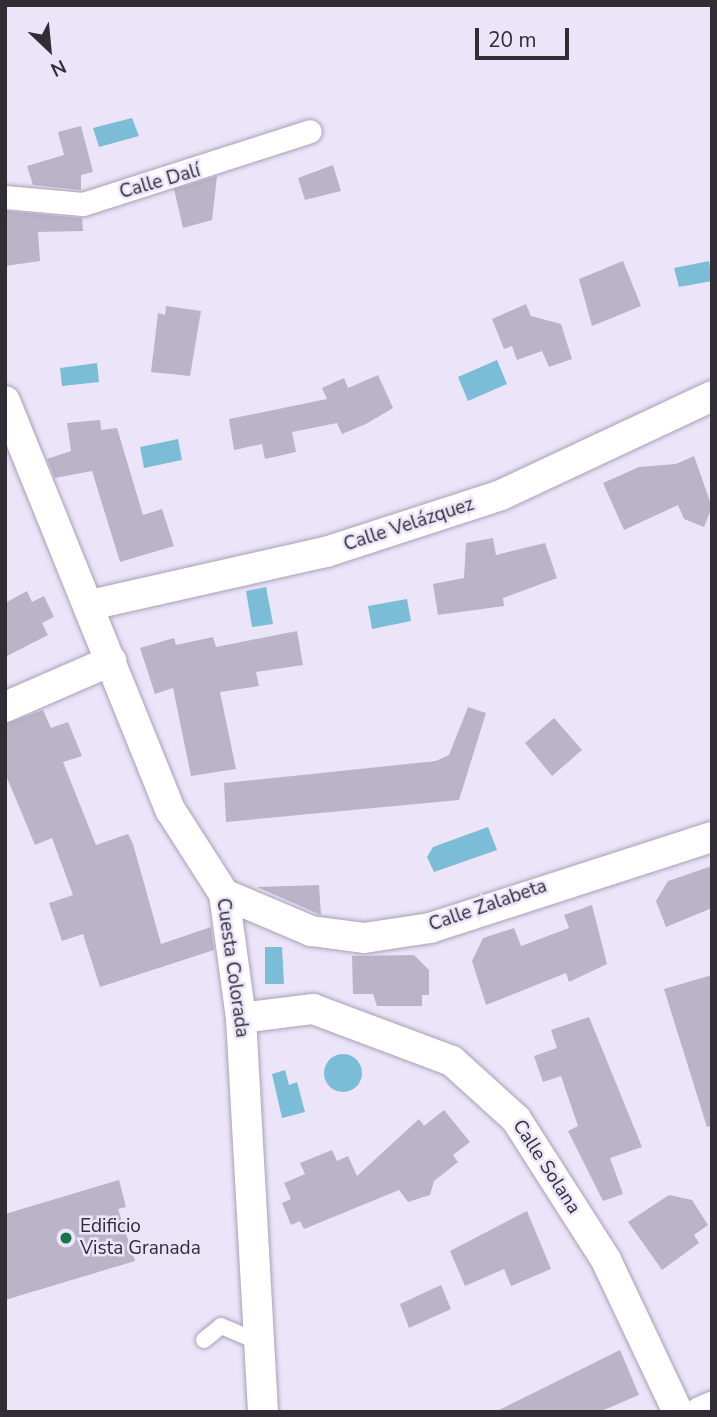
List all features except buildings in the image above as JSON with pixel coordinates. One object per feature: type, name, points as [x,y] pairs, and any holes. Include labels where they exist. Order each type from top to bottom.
[{"type":"street","name":"Calle Dalí","points":[[5,197],[83,204],[310,131]]},
{"type":"street","name":"Calle Velázquez","points":[[90,605],[326,552],[501,495],[712,397]]},
{"type":"street","name":"Cuesta Colorada","points":[[5,401],[90,605],[171,811],[224,894],[241,1018],[263,1412]]},
{"type":"street","points":[[5,707],[111,662]]},
{"type":"street","name":"Calle Zalabeta","points":[[224,894],[311,931],[364,938],[430,928],[712,837]]},
{"type":"street","name":"Calle Solana","points":[[241,1018],[313,1009],[452,1061],[516,1119],[607,1260],[678,1412]]},
{"type":"street","points":[[700,1412],[712,1406]]},
{"type":"lane","points":[[204,1340],[220,1326],[257,1341]]},
{"type":"water","points":[[132,118],[139,136],[99,147],[93,128]]},
{"type":"water","points":[[709,261],[712,281],[679,287],[674,268]]},
{"type":"water","points":[[497,360],[507,384],[468,401],[458,377]]},
{"type":"water","points":[[97,363],[99,382],[62,386],[60,368]]},
{"type":"water","points":[[178,439],[182,460],[144,468],[140,447]]},
{"type":"water","points":[[266,587],[273,624],[252,627],[246,591]]},
{"type":"water","points":[[407,599],[411,621],[372,629],[368,606]]},
{"type":"water","points":[[488,827],[497,850],[434,872],[427,857],[433,847]]},
{"type":"water","points":[[265,947],[282,947],[284,984],[265,984]]},
{"type":"water","points":[[343,1054],[356,1060],[362,1073],[356,1086],[343,1092],[330,1086],[324,1073],[330,1060]]},
{"type":"water","points":[[285,1070],[289,1085],[297,1082],[305,1112],[282,1118],[272,1074]]},
{"type":"place","name":"Edificio Vista Granada","points":[[66,1238]]}]
